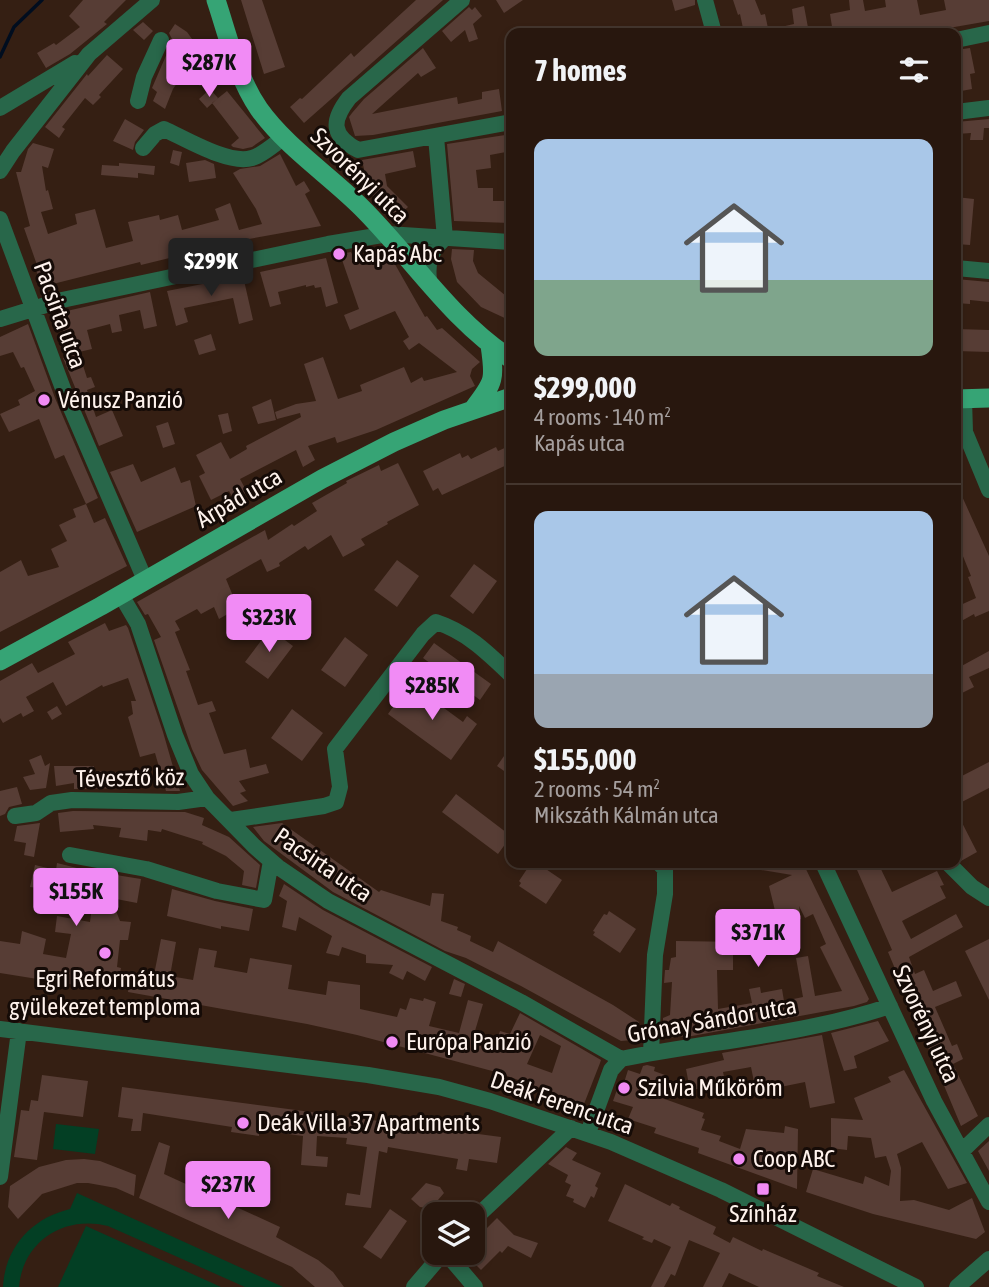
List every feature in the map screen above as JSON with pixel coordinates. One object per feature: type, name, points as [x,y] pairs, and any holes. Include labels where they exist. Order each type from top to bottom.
[{"type":"main road","name":"Szvorényi utca","points":[[216,0],[246,87],[260,110],[284,137],[388,234],[470,327],[506,356]]},
{"type":"main road","points":[[474,408],[491,387],[494,373],[491,345]]},
{"type":"main road","name":"Árpád utca","points":[[0,660],[121,595],[322,479],[394,442],[474,408],[506,398]]},
{"type":"main road","points":[[961,399],[989,398]]},
{"type":"street","points":[[0,108],[89,54],[152,0]]},
{"type":"street","points":[[462,0],[349,98],[338,113],[337,129],[347,144],[358,150],[506,123]]},
{"type":"street","points":[[705,0],[713,28]]},
{"type":"street","points":[[961,39],[989,33]]},
{"type":"street","points":[[138,101],[144,77],[161,40]]},
{"type":"street","points":[[0,171],[89,54]]},
{"type":"street","points":[[961,111],[989,108]]},
{"type":"street","points":[[143,148],[155,134],[164,129],[199,146],[241,161],[256,158],[284,137]]},
{"type":"street","points":[[436,137],[445,238]]},
{"type":"street","name":"Pacsirta utca","points":[[0,219],[65,394],[145,580]]},
{"type":"street","points":[[0,319],[33,308],[328,244],[388,234],[506,242]]},
{"type":"street","points":[[429,281],[427,264],[433,249],[445,238]]},
{"type":"street","points":[[961,268],[989,271]]},
{"type":"street","points":[[961,406],[965,432],[989,490]]},
{"type":"street","name":"Pacsirta utca","points":[[121,595],[138,624],[191,774],[207,798],[271,861],[328,901],[521,1002],[621,1059]]},
{"type":"street","points":[[231,820],[336,802],[340,787],[335,750],[423,634],[436,622],[453,628],[477,643],[506,670]]},
{"type":"street","name":"Tévesztő köz","points":[[15,816],[36,813],[51,803],[72,800],[178,802],[207,798]]},
{"type":"street","points":[[69,855],[146,869],[217,891],[264,900],[271,861]]},
{"type":"street","points":[[651,1053],[655,955],[665,894],[664,868]]},
{"type":"street","name":"Szvorényi utca","points":[[825,868],[934,1101],[989,1202]]},
{"type":"street","points":[[953,868],[972,887],[989,898]]},
{"type":"street","name":"Grónay Sándor utca","points":[[588,1133],[611,1070],[621,1059],[791,1030],[866,1014],[890,1006]]},
{"type":"street","name":"Deák Ferenc utca","points":[[0,1029],[368,1075],[439,1087],[490,1101],[588,1133],[721,1190],[916,1287]]},
{"type":"street","points":[[0,1177],[19,1031]]},
{"type":"street","points":[[962,1151],[989,1125]]},
{"type":"street","points":[[485,1209],[571,1128]]},
{"type":"street","points":[[957,1287],[989,1259]]},
{"type":"street","points":[[414,1287],[433,1265]]},
{"type":"street","points":[[455,1265],[475,1287]]},
{"type":"green space","points":[[56,1124],[99,1129],[95,1154],[53,1149]]},
{"type":"green space","points":[[77,1193],[283,1287],[245,1287],[108,1226],[76,1224],[48,1235],[37,1245],[22,1271],[19,1287],[3,1287],[9,1259],[23,1236],[44,1219],[70,1209]]},
{"type":"green space","points":[[86,1226],[221,1287],[58,1287]]},
{"type":"building","points":[[83,0],[126,0],[104,22],[107,24],[70,54],[46,68],[37,53],[54,43],[56,45],[80,27],[69,16]]},
{"type":"building","points":[[241,0],[262,0],[285,67],[264,74]]},
{"type":"building","points":[[416,0],[443,0],[304,123],[290,107],[351,53],[354,57]]},
{"type":"building","points":[[496,0],[523,0],[504,13]]},
{"type":"building","points":[[672,0],[695,0],[695,5],[675,11]]},
{"type":"building","points":[[733,0],[755,0],[761,15],[765,14],[768,28],[743,28],[740,14],[738,15]]},
{"type":"building","points":[[849,0],[863,0],[865,11],[886,7],[885,0],[917,0],[920,15],[946,10],[944,0],[989,0],[989,21],[949,28],[832,28],[830,14],[850,10]]},
{"type":"building","points":[[804,6],[808,28],[776,28],[794,24],[792,9]]},
{"type":"building","points":[[469,7],[472,10],[475,7],[482,16],[473,24],[478,39],[469,42],[465,30],[451,42],[442,31]]},
{"type":"building","points":[[143,22],[153,31],[144,40],[133,30]]},
{"type":"building","points":[[175,24],[187,32],[216,72],[200,86],[186,70],[173,89],[165,109],[153,101],[157,92],[152,88],[171,44],[169,33]]},
{"type":"building","points":[[423,48],[436,68],[421,77],[418,73],[372,114],[457,97],[458,104],[482,99],[482,92],[499,89],[502,111],[355,136],[349,117],[352,113],[364,99]]},
{"type":"building","points":[[970,48],[975,73],[970,74],[972,89],[961,91],[961,49]]},
{"type":"building","points":[[107,55],[123,69],[93,105],[85,98],[62,127],[65,129],[59,138],[45,127],[87,74],[88,76]]},
{"type":"building","points":[[210,89],[218,98],[207,108],[199,99]]},
{"type":"building","points":[[227,91],[265,138],[252,147],[243,149],[231,145],[239,138],[212,103]]},
{"type":"building","points":[[125,119],[144,130],[135,142],[133,150],[113,141]]},
{"type":"building","points":[[989,119],[989,128],[984,128],[983,140],[970,140],[971,133],[961,134],[961,122]]},
{"type":"building","points":[[506,135],[506,152],[490,155],[491,168],[476,170],[478,188],[493,188],[493,201],[506,201],[506,223],[454,221],[447,144]]},
{"type":"building","points":[[33,143],[54,149],[48,168],[42,166],[46,191],[48,190],[53,209],[41,212],[48,234],[77,224],[75,214],[95,209],[106,248],[133,241],[128,222],[159,215],[160,220],[178,215],[182,230],[219,220],[215,209],[230,203],[239,230],[262,224],[256,209],[233,173],[240,169],[260,166],[280,154],[296,186],[304,181],[310,191],[305,194],[321,226],[243,240],[141,265],[140,262],[41,287],[35,266],[37,265],[24,228],[30,226],[16,172],[21,172],[28,149]]},
{"type":"building","points":[[173,150],[182,152],[179,166],[170,163]]},
{"type":"building","points":[[413,151],[416,167],[385,174],[387,186],[408,207],[395,219],[369,192],[362,160]]},
{"type":"building","points":[[205,160],[214,164],[216,178],[189,182],[186,163]]},
{"type":"building","points":[[119,163],[155,166],[154,175],[138,173],[138,178],[101,175],[102,165],[119,166]]},
{"type":"building","points":[[961,198],[974,199],[970,245],[961,244]]},
{"type":"building","points":[[382,248],[392,259],[425,317],[427,316],[437,330],[442,328],[480,362],[472,369],[470,376],[475,386],[376,430],[337,443],[335,437],[308,446],[315,460],[303,467],[296,450],[240,479],[247,492],[234,500],[229,491],[211,500],[199,476],[205,473],[196,455],[221,442],[230,459],[247,449],[246,446],[301,417],[300,413],[277,419],[275,412],[296,404],[316,401],[304,364],[323,357],[338,399],[362,391],[360,385],[404,367],[411,383],[422,377],[424,381],[457,372],[419,343],[409,350],[403,341],[409,337],[395,311],[350,330],[344,315],[359,309],[340,254],[351,252],[354,258]]},
{"type":"building","points":[[452,249],[474,250],[473,261],[478,273],[506,296],[506,319],[481,307],[457,282],[451,259]]},
{"type":"building","points":[[326,258],[338,303],[326,307],[321,287],[306,285],[278,292],[281,304],[270,307],[260,272]]},
{"type":"building","points":[[243,276],[253,320],[239,324],[233,298],[184,308],[188,322],[176,326],[167,291]]},
{"type":"building","points":[[961,279],[989,282],[989,302],[970,300],[970,304],[961,303]]},
{"type":"building","points":[[150,292],[157,326],[144,329],[140,310],[119,315],[122,331],[112,333],[110,324],[87,330],[92,349],[79,352],[74,331],[64,334],[58,313]]},
{"type":"building","points":[[28,324],[55,398],[98,498],[86,504],[64,455],[55,459],[39,419],[9,432],[0,414],[20,405],[18,400],[35,391],[24,367],[21,368],[13,352],[0,356],[0,337]]},
{"type":"building","points":[[961,329],[989,330],[989,352],[961,351]]},
{"type":"building","points":[[211,334],[216,350],[199,355],[194,340]]},
{"type":"building","points":[[79,353],[87,378],[91,377],[95,387],[87,390],[96,417],[112,410],[123,436],[99,446],[63,358]]},
{"type":"building","points":[[271,399],[276,420],[258,424],[252,407]]},
{"type":"building","points":[[228,413],[232,431],[223,434],[218,415]]},
{"type":"building","points":[[168,422],[175,444],[163,448],[156,426]]},
{"type":"building","points":[[496,447],[498,451],[506,447],[506,465],[442,495],[438,488],[433,491],[423,471],[460,453],[462,458],[468,455],[471,459]]},
{"type":"building","points":[[398,463],[419,505],[361,539],[365,545],[343,557],[331,535],[308,550],[305,546],[279,563],[280,566],[267,572],[261,559],[226,579],[238,608],[219,619],[214,607],[201,614],[197,609],[175,621],[180,630],[175,632],[190,670],[186,671],[198,705],[212,701],[216,711],[209,713],[224,754],[246,749],[250,768],[266,764],[269,773],[239,781],[246,791],[240,793],[248,801],[233,806],[202,770],[192,749],[154,640],[161,637],[148,614],[145,615],[137,602],[265,530],[268,540],[292,524],[294,526],[317,511],[312,503],[347,483],[346,481],[379,465],[381,471]]},
{"type":"building","points":[[133,464],[141,482],[175,467],[181,483],[190,480],[196,506],[137,532],[110,472]]},
{"type":"building","points":[[961,494],[989,556],[989,611],[975,617],[974,614],[961,621],[961,605],[976,598],[968,577],[971,576],[961,551]]},
{"type":"building","points":[[86,504],[94,523],[105,518],[127,566],[0,632],[0,572],[21,560],[28,576],[59,567],[51,549],[67,541],[59,525],[76,517],[73,509]]},
{"type":"building","points":[[397,560],[419,576],[397,607],[374,590]]},
{"type":"building","points":[[474,564],[497,581],[473,614],[450,596]]},
{"type":"building","points":[[105,623],[109,631],[126,625],[128,628],[180,791],[166,791],[155,753],[140,757],[128,717],[133,714],[131,701],[136,701],[128,678],[103,687],[102,685],[66,706],[53,682],[26,697],[34,711],[23,717],[21,713],[3,723],[0,718],[0,681],[32,663],[38,673],[75,654],[68,642]]},
{"type":"building","points":[[270,629],[293,646],[268,679],[245,662]]},
{"type":"building","points":[[345,637],[368,655],[345,687],[321,670]]},
{"type":"building","points":[[434,643],[491,684],[480,700],[423,658]]},
{"type":"building","points":[[989,651],[989,668],[969,677],[974,687],[961,694],[961,666]]},
{"type":"building","points":[[410,683],[463,722],[467,716],[477,724],[451,760],[388,714]]},
{"type":"building","points":[[57,706],[62,714],[52,720],[47,712]]},
{"type":"building","points":[[292,709],[323,733],[302,761],[271,738]]},
{"type":"building","points":[[506,753],[506,772],[497,766]]},
{"type":"building","points":[[41,755],[45,766],[50,763],[46,788],[30,790],[23,777],[35,774],[29,760]]},
{"type":"building","points":[[989,762],[989,788],[961,802],[961,776]]},
{"type":"building","points":[[54,766],[94,766],[94,771],[128,773],[128,788],[74,789],[74,783],[56,786]]},
{"type":"building","points":[[17,787],[22,804],[9,807],[5,814],[0,816],[0,791]]},
{"type":"building","points":[[456,794],[506,832],[506,843],[498,854],[442,812]]},
{"type":"building","points":[[185,812],[204,818],[202,825],[229,837],[260,865],[256,888],[242,885],[244,871],[226,856],[202,844],[203,842],[162,829],[161,832],[148,830],[147,841],[119,837],[121,828],[93,825],[94,829],[60,832],[58,813]]},
{"type":"building","points":[[961,821],[977,852],[961,861]]},
{"type":"building","points":[[40,823],[34,857],[24,855],[26,843],[14,841],[17,826]]},
{"type":"building","points":[[282,823],[379,892],[381,890],[430,906],[432,893],[444,894],[441,921],[458,927],[457,930],[471,936],[470,941],[493,952],[498,941],[613,1005],[639,1022],[638,1035],[633,1040],[621,1041],[521,986],[466,958],[445,951],[333,892],[264,841],[253,827]]},
{"type":"building","points":[[57,863],[141,879],[137,903],[111,898],[120,921],[131,922],[128,940],[120,940],[117,967],[121,968],[119,977],[78,971],[75,985],[0,973],[0,941],[20,944],[22,931],[46,939],[43,954],[66,958],[71,934],[55,932],[57,916],[90,922],[93,899],[80,897],[81,894],[30,887],[35,865],[56,870]]},
{"type":"building","points":[[528,868],[544,868],[562,880],[546,904],[519,886],[519,881]]},
{"type":"building","points":[[749,868],[805,868],[869,999],[867,1002],[692,1036],[663,1038],[663,1018],[670,1015],[672,982],[664,983],[665,970],[669,970],[671,958],[676,957],[676,941],[744,942],[744,954],[733,954],[733,970],[717,970],[718,1009],[752,1003],[749,989],[760,987],[761,993],[782,989],[784,1001],[803,997],[796,958],[808,956],[815,996],[842,991],[820,947],[826,944],[813,914],[805,918],[799,906],[801,919],[779,927],[769,886],[792,875]]},
{"type":"building","points":[[856,868],[880,868],[892,892],[937,871],[944,885],[940,886],[946,898],[902,921],[911,939],[956,914],[963,927],[909,957],[915,974],[924,970],[933,991],[956,981],[962,996],[935,1007],[952,1046],[957,1044],[963,1059],[953,1064],[978,1116],[961,1126],[888,952],[892,950]]},
{"type":"building","points":[[284,884],[323,910],[432,967],[425,981],[407,971],[403,980],[389,973],[393,965],[366,963],[366,955],[342,947],[339,956],[326,953],[332,936],[299,917],[296,931],[282,927],[287,901],[279,896]]},
{"type":"building","points":[[172,889],[253,909],[249,931],[221,926],[221,929],[167,916]]},
{"type":"building","points":[[609,911],[636,929],[620,953],[593,935],[604,914],[607,915]]},
{"type":"building","points":[[161,939],[176,942],[170,976],[193,980],[199,948],[217,951],[214,967],[247,973],[250,958],[292,965],[288,989],[326,995],[328,981],[360,985],[360,1009],[397,1017],[400,1008],[406,1010],[410,998],[423,1001],[424,998],[436,1002],[429,1026],[459,1033],[468,1000],[483,1004],[472,1041],[494,1048],[500,1031],[510,1034],[520,1013],[601,1060],[584,1104],[496,1072],[357,1035],[128,992],[131,972],[154,975]],"holes":[[[540,1035],[561,1046],[552,1073],[527,1064]]]},
{"type":"building","points":[[989,939],[989,1000],[965,951]]},
{"type":"building","points":[[454,979],[465,984],[461,997],[449,994]]},
{"type":"building","points":[[878,1021],[889,1041],[854,1056],[857,1068],[844,1071],[831,1033]]},
{"type":"building","points":[[822,1035],[835,1103],[810,1108],[805,1082],[756,1092],[751,1067],[723,1072],[725,1081],[720,1082],[721,1086],[690,1090],[686,1069],[724,1060],[722,1053]]},
{"type":"building","points":[[643,1066],[655,1067],[654,1071],[665,1075],[661,1088],[677,1093],[659,1097],[704,1113],[701,1130],[721,1136],[719,1141],[740,1149],[746,1129],[784,1133],[785,1126],[798,1129],[797,1189],[698,1153],[699,1148],[654,1133],[656,1128],[628,1119],[633,1107],[613,1101],[618,1087],[622,1089],[628,1070],[640,1074]]},
{"type":"building","points":[[904,1070],[967,1183],[948,1189],[922,1142],[897,1154],[901,1168],[900,1201],[914,1200],[949,1210],[972,1198],[985,1232],[976,1239],[873,1214],[806,1192],[813,1169],[863,1184],[865,1176],[889,1186],[891,1171],[886,1156],[875,1158],[871,1138],[848,1136],[847,1150],[831,1148],[831,1118],[863,1120],[854,1098],[891,1082],[888,1077]]},
{"type":"building","points":[[42,1075],[88,1081],[83,1117],[44,1112],[37,1160],[14,1157],[21,1110],[29,1111],[31,1100],[38,1101]]},
{"type":"building","points":[[122,1087],[501,1137],[497,1163],[469,1159],[467,1171],[456,1169],[458,1159],[388,1147],[387,1153],[379,1151],[371,1208],[345,1205],[347,1193],[360,1195],[367,1147],[346,1144],[347,1138],[317,1136],[316,1156],[328,1157],[327,1167],[301,1165],[303,1136],[259,1130],[259,1136],[231,1132],[232,1127],[143,1113],[141,1131],[131,1131],[133,1119],[118,1117]]},
{"type":"building","points":[[989,1141],[989,1171],[978,1151]]},
{"type":"building","points":[[159,1142],[170,1146],[164,1174],[280,1227],[276,1237],[318,1260],[333,1272],[344,1287],[315,1287],[292,1267],[139,1198]]},
{"type":"building","points":[[566,1147],[577,1153],[572,1160],[601,1173],[595,1186],[598,1188],[594,1198],[591,1196],[585,1208],[566,1196],[571,1185],[565,1182],[568,1175],[548,1164]]},
{"type":"building","points":[[66,1160],[100,1161],[136,1175],[134,1196],[116,1188],[77,1183],[42,1194],[18,1219],[8,1207],[10,1186],[39,1167]]},
{"type":"building","points":[[426,1183],[440,1187],[444,1193],[438,1200],[440,1202],[422,1202],[422,1207],[411,1199]]},
{"type":"building","points":[[625,1184],[670,1206],[672,1203],[716,1227],[713,1234],[730,1243],[733,1237],[819,1273],[817,1276],[844,1287],[759,1287],[729,1273],[722,1287],[703,1287],[720,1253],[689,1240],[675,1276],[671,1274],[664,1287],[651,1287],[671,1247],[654,1239],[652,1243],[642,1239],[644,1237],[608,1221]]},
{"type":"building","points":[[390,1209],[407,1221],[381,1259],[363,1247]]},
{"type":"building","points":[[497,1218],[514,1235],[538,1243],[531,1258],[508,1246],[481,1270],[476,1265],[485,1265],[485,1230]]},
{"type":"waterway","points":[[0,57],[14,27],[42,0]]},
{"type":"place","name":"Kapás Abc","points":[[339,254]]},
{"type":"place","name":"Vénusz Panzió","points":[[44,400]]},
{"type":"place","name":"Egri Református gyülekezet temploma","points":[[105,953]]},
{"type":"place","name":"Európa Panzió","points":[[392,1042]]},
{"type":"place","name":"Szilvia Műköröm","points":[[624,1088]]},
{"type":"place","name":"Deák Villa 37 Apartments","points":[[243,1123]]},
{"type":"place","name":"Coop ABC","points":[[739,1159]]},
{"type":"place","name":"Színház","points":[[763,1189]]}]
